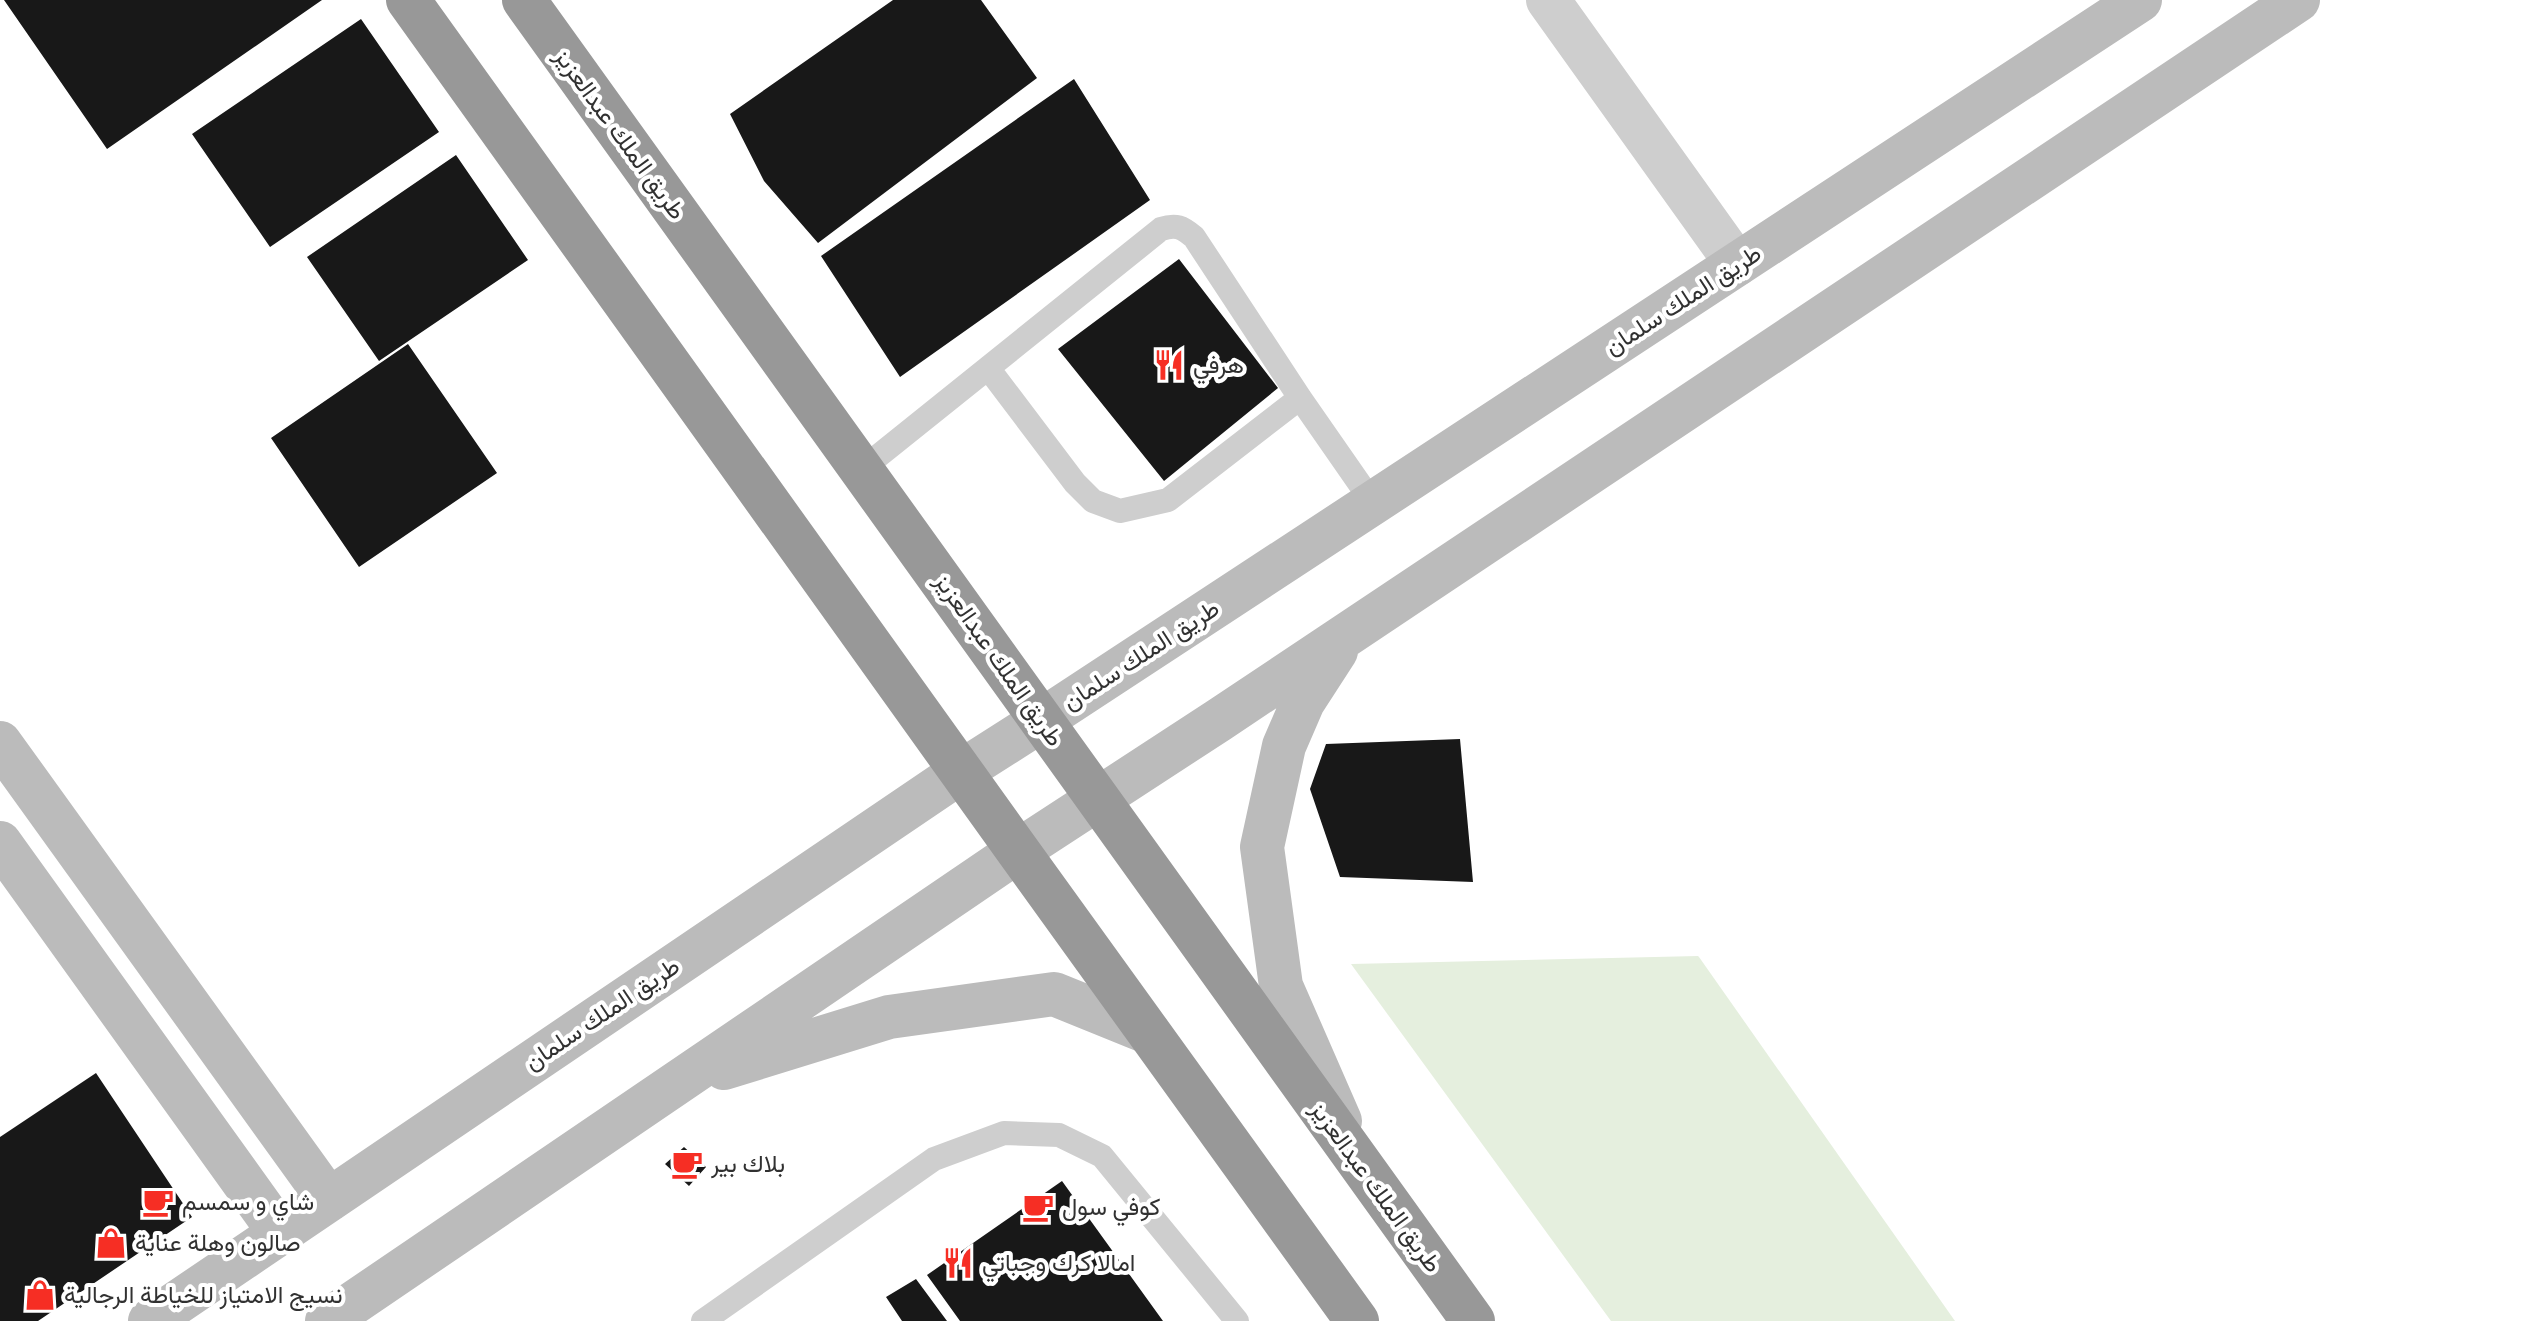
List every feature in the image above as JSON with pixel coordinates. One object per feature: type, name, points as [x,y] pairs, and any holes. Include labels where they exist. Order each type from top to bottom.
[{"type":"highway","points":[[408,0],[1357,1321]]},
{"type":"highway","name":"طريق الملك عبدالعزيز","points":[[524,0],[1473,1321]]},
{"type":"main road","name":"طريق الملك سلمان","points":[[150,1321],[962,771],[2140,0]]},
{"type":"main road","points":[[347,1316],[680,1082],[1018,851],[2298,0]]},
{"type":"main road","points":[[1347,635],[1303,702],[1284,746],[1262,847],[1281,986],[1359,1164]]},
{"type":"main road","points":[[0,743],[329,1200]]},
{"type":"main road","points":[[0,843],[280,1233]]},
{"type":"main road","points":[[680,1082],[889,1017],[1054,994],[1148,1032]]},
{"type":"street","points":[[1548,0],[1737,264]]},
{"type":"lane","points":[[862,469],[1161,229],[1174,225],[1194,237],[1373,503]]},
{"type":"lane","points":[[988,368],[1075,483],[1093,501],[1120,511],[1168,500],[1300,398]]},
{"type":"lane","points":[[703,1321],[934,1159],[1004,1133],[1059,1135],[1102,1156],[1237,1321]]},
{"type":"green space","points":[[1698,956],[1955,1321],[1611,1321],[1351,964]]},
{"type":"building","points":[[4,0],[322,0],[107,149]]},
{"type":"building","points":[[893,0],[981,0],[1037,78],[818,243],[764,181],[730,114]]},
{"type":"building","points":[[361,19],[439,132],[270,247],[192,134]]},
{"type":"building","points":[[1074,79],[1150,200],[900,377],[821,256]]},
{"type":"building","points":[[456,155],[528,260],[379,361],[307,257]]},
{"type":"building","points":[[1179,259],[1278,388],[1164,481],[1058,349]]},
{"type":"building","points":[[408,344],[497,473],[359,567],[271,438]]},
{"type":"building","points":[[1460,739],[1473,882],[1340,877],[1310,789],[1326,744]]},
{"type":"building","points":[[96,1073],[192,1217],[38,1321],[0,1321],[0,1137]]},
{"type":"building","points":[[684,1147],[706,1167],[689,1186],[665,1164]]},
{"type":"building","points":[[1062,1181],[1163,1321],[960,1321],[927,1275]]},
{"type":"building","points":[[916,1279],[947,1321],[902,1321],[886,1297]]},
{"type":"place","name":"هرفي","points":[[1169,365]]},
{"type":"place","name":"بلاك بير","points":[[687,1164]]},
{"type":"place","name":"شاي و سمسم","points":[[158,1202]]},
{"type":"place","name":"كوفي سول","points":[[1038,1207]]},
{"type":"place","name":"صالون وهلة عناية","points":[[111,1243]]},
{"type":"place","name":"امالا كرك وجباتي","points":[[958,1263]]},
{"type":"place","name":"نسيج الامتياز للخياطة الرجالية","points":[[40,1295]]}]
